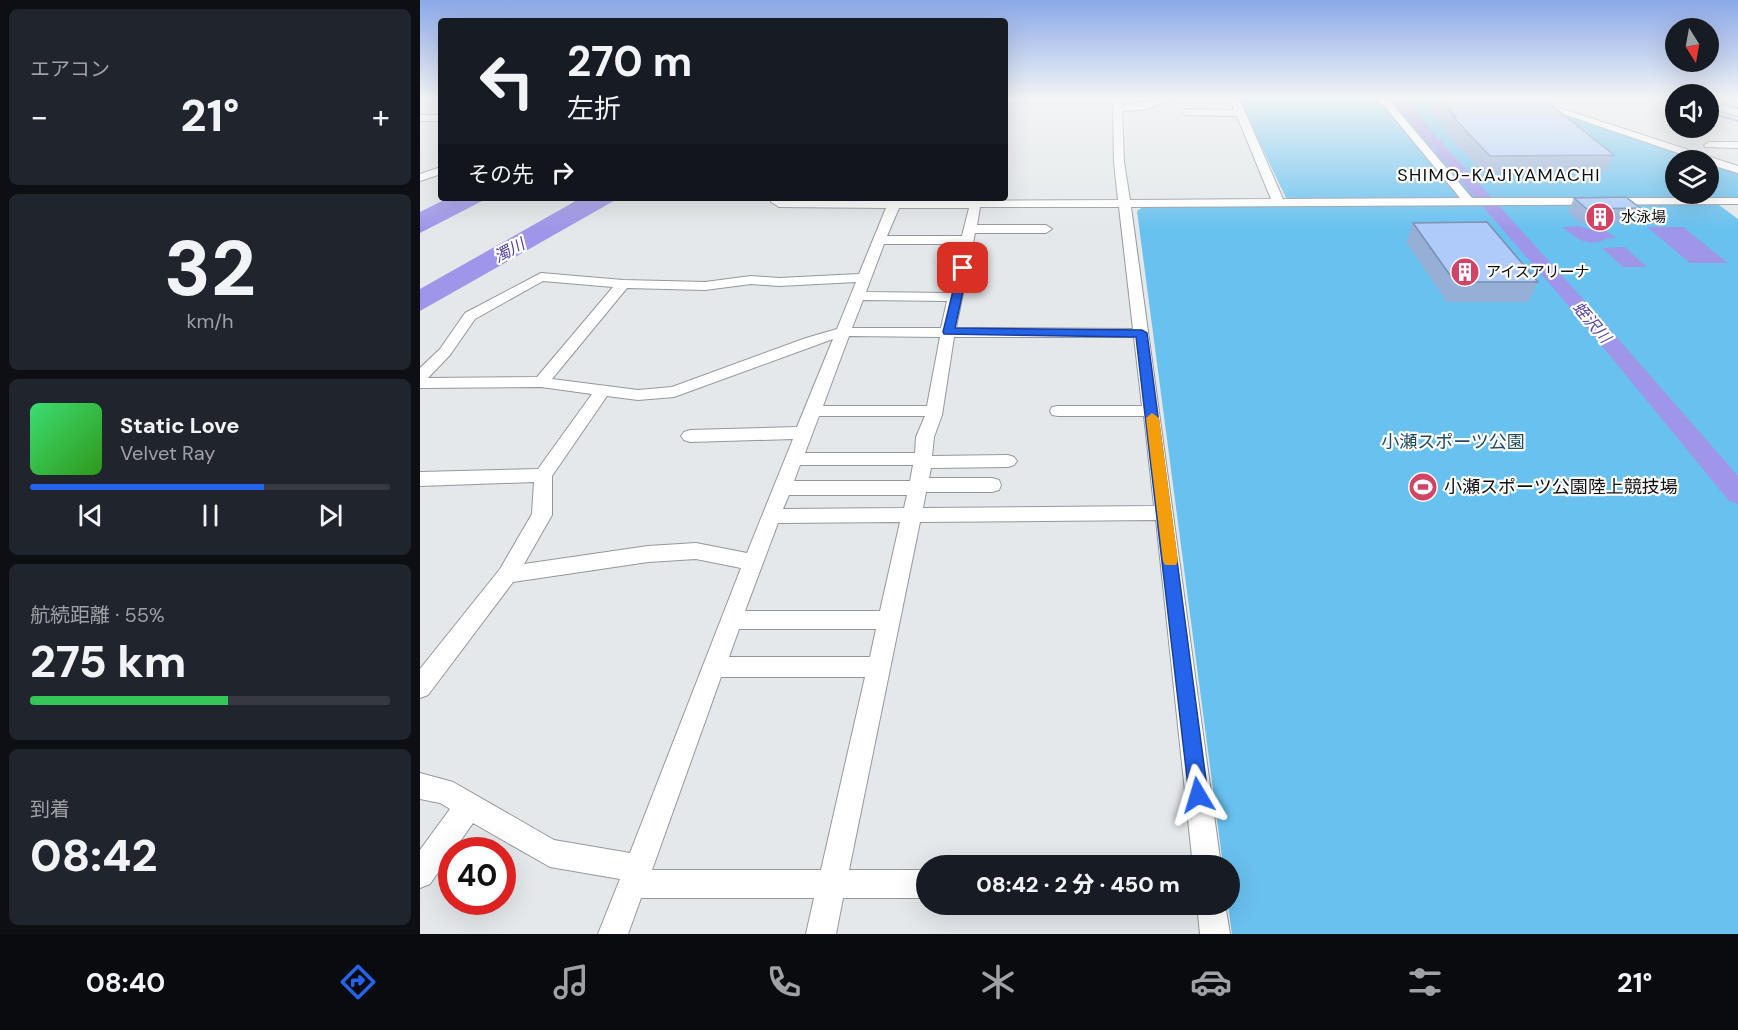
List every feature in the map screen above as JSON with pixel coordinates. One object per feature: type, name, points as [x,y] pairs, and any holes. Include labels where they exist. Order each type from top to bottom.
[{"type":"street","points":[[1118,142],[1206,855]]},
{"type":"street","points":[[1253,142],[1278,202]]},
{"type":"street","points":[[1420,142],[1472,202]]},
{"type":"street","points":[[1659,142],[1738,170]]},
{"type":"street","points":[[1664,142],[1738,163]]},
{"type":"street","points":[[1709,145],[1738,145]]},
{"type":"street","points":[[420,178],[438,171]]},
{"type":"street","points":[[776,201],[779,204],[895,201],[975,205],[1665,201]]},
{"type":"street","points":[[613,934],[753,562],[895,201]]},
{"type":"street","points":[[1719,201],[1738,201]]},
{"type":"street","points":[[1719,203],[1731,212]]},
{"type":"street","points":[[821,934],[918,487],[925,437],[934,411],[975,205]]},
{"type":"street","points":[[879,240],[1046,229]]},
{"type":"street","points":[[420,377],[445,352],[470,316],[542,277],[623,284],[705,286],[751,280],[861,287],[957,297]]},
{"type":"street","points":[[541,382],[623,284]]},
{"type":"street","points":[[420,383],[541,382],[638,395],[674,392],[811,341],[842,332],[1142,333]]},
{"type":"street","points":[[420,687],[507,575],[542,515],[543,475],[603,390]]},
{"type":"street","points":[[812,411],[934,411]]},
{"type":"street","points":[[1058,411],[1151,411]]},
{"type":"street","points":[[690,436],[804,433]]},
{"type":"street","points":[[794,459],[1008,461]]},
{"type":"street","points":[[420,479],[543,475]]},
{"type":"street","points":[[782,488],[992,485]]},
{"type":"street","points":[[771,516],[1164,513]]},
{"type":"street","points":[[507,575],[648,554],[696,551],[753,562]]},
{"type":"street","points":[[732,620],[889,620]]},
{"type":"street","points":[[715,667],[879,667]]},
{"type":"street","points":[[420,786],[444,790],[550,853],[635,876],[832,884],[916,884]]},
{"type":"street","points":[[420,874],[469,805]]},
{"type":"street","points":[[1212,915],[1215,934]]},
{"type":"green space","name":"小瀬スポーツ公園","points":[[1259,142],[1652,142],[1678,150],[1665,150],[1665,204],[1717,204],[1738,219],[1738,934],[1232,934],[1229,915],[1240,915],[1240,855],[1222,855],[1137,211],[1143,207],[1290,206]]},
{"type":"green space","name":"小瀬スポーツ公園","points":[[1719,164],[1738,170],[1738,199],[1719,200]]},
{"type":"water","points":[[442,201],[482,201],[420,233],[420,212]]},
{"type":"water","name":"濁川","points":[[576,201],[614,201],[420,311],[420,289]]},
{"type":"water","points":[[1579,226],[1594,230],[1603,229],[1616,238],[1587,242],[1578,239],[1562,227]]},
{"type":"water","points":[[1647,227],[1683,227],[1728,263],[1690,263]]},
{"type":"water","points":[[1625,247],[1647,267],[1623,267],[1602,248]]},
{"type":"building","points":[[1476,142],[1597,142],[1614,155],[1490,156]]},
{"type":"building","points":[[1626,197],[1640,208],[1587,209],[1574,198]]},
{"type":"building","points":[[1487,222],[1538,282],[1455,282],[1413,223]]},
{"type":"waterway","name":"蛭沢川","points":[[1434,142],[1586,314],[1738,494]]},
{"type":"slow traffic","points":[[1152,418],[1170,561]]},
{"type":"place","name":"水泳場","points":[[1600,217]]},
{"type":"place","name":"アイスアリーナ","points":[[1465,272]]},
{"type":"place","name":"小瀬スポーツ公園陸上競技場","points":[[1423,487]]},
{"type":"district","name":"SHIMO-KAJIYAMACHI","points":[[1499,175]]},
{"type":"route","points":[[963,268],[948,332],[1142,333],[1198,795]]}]
